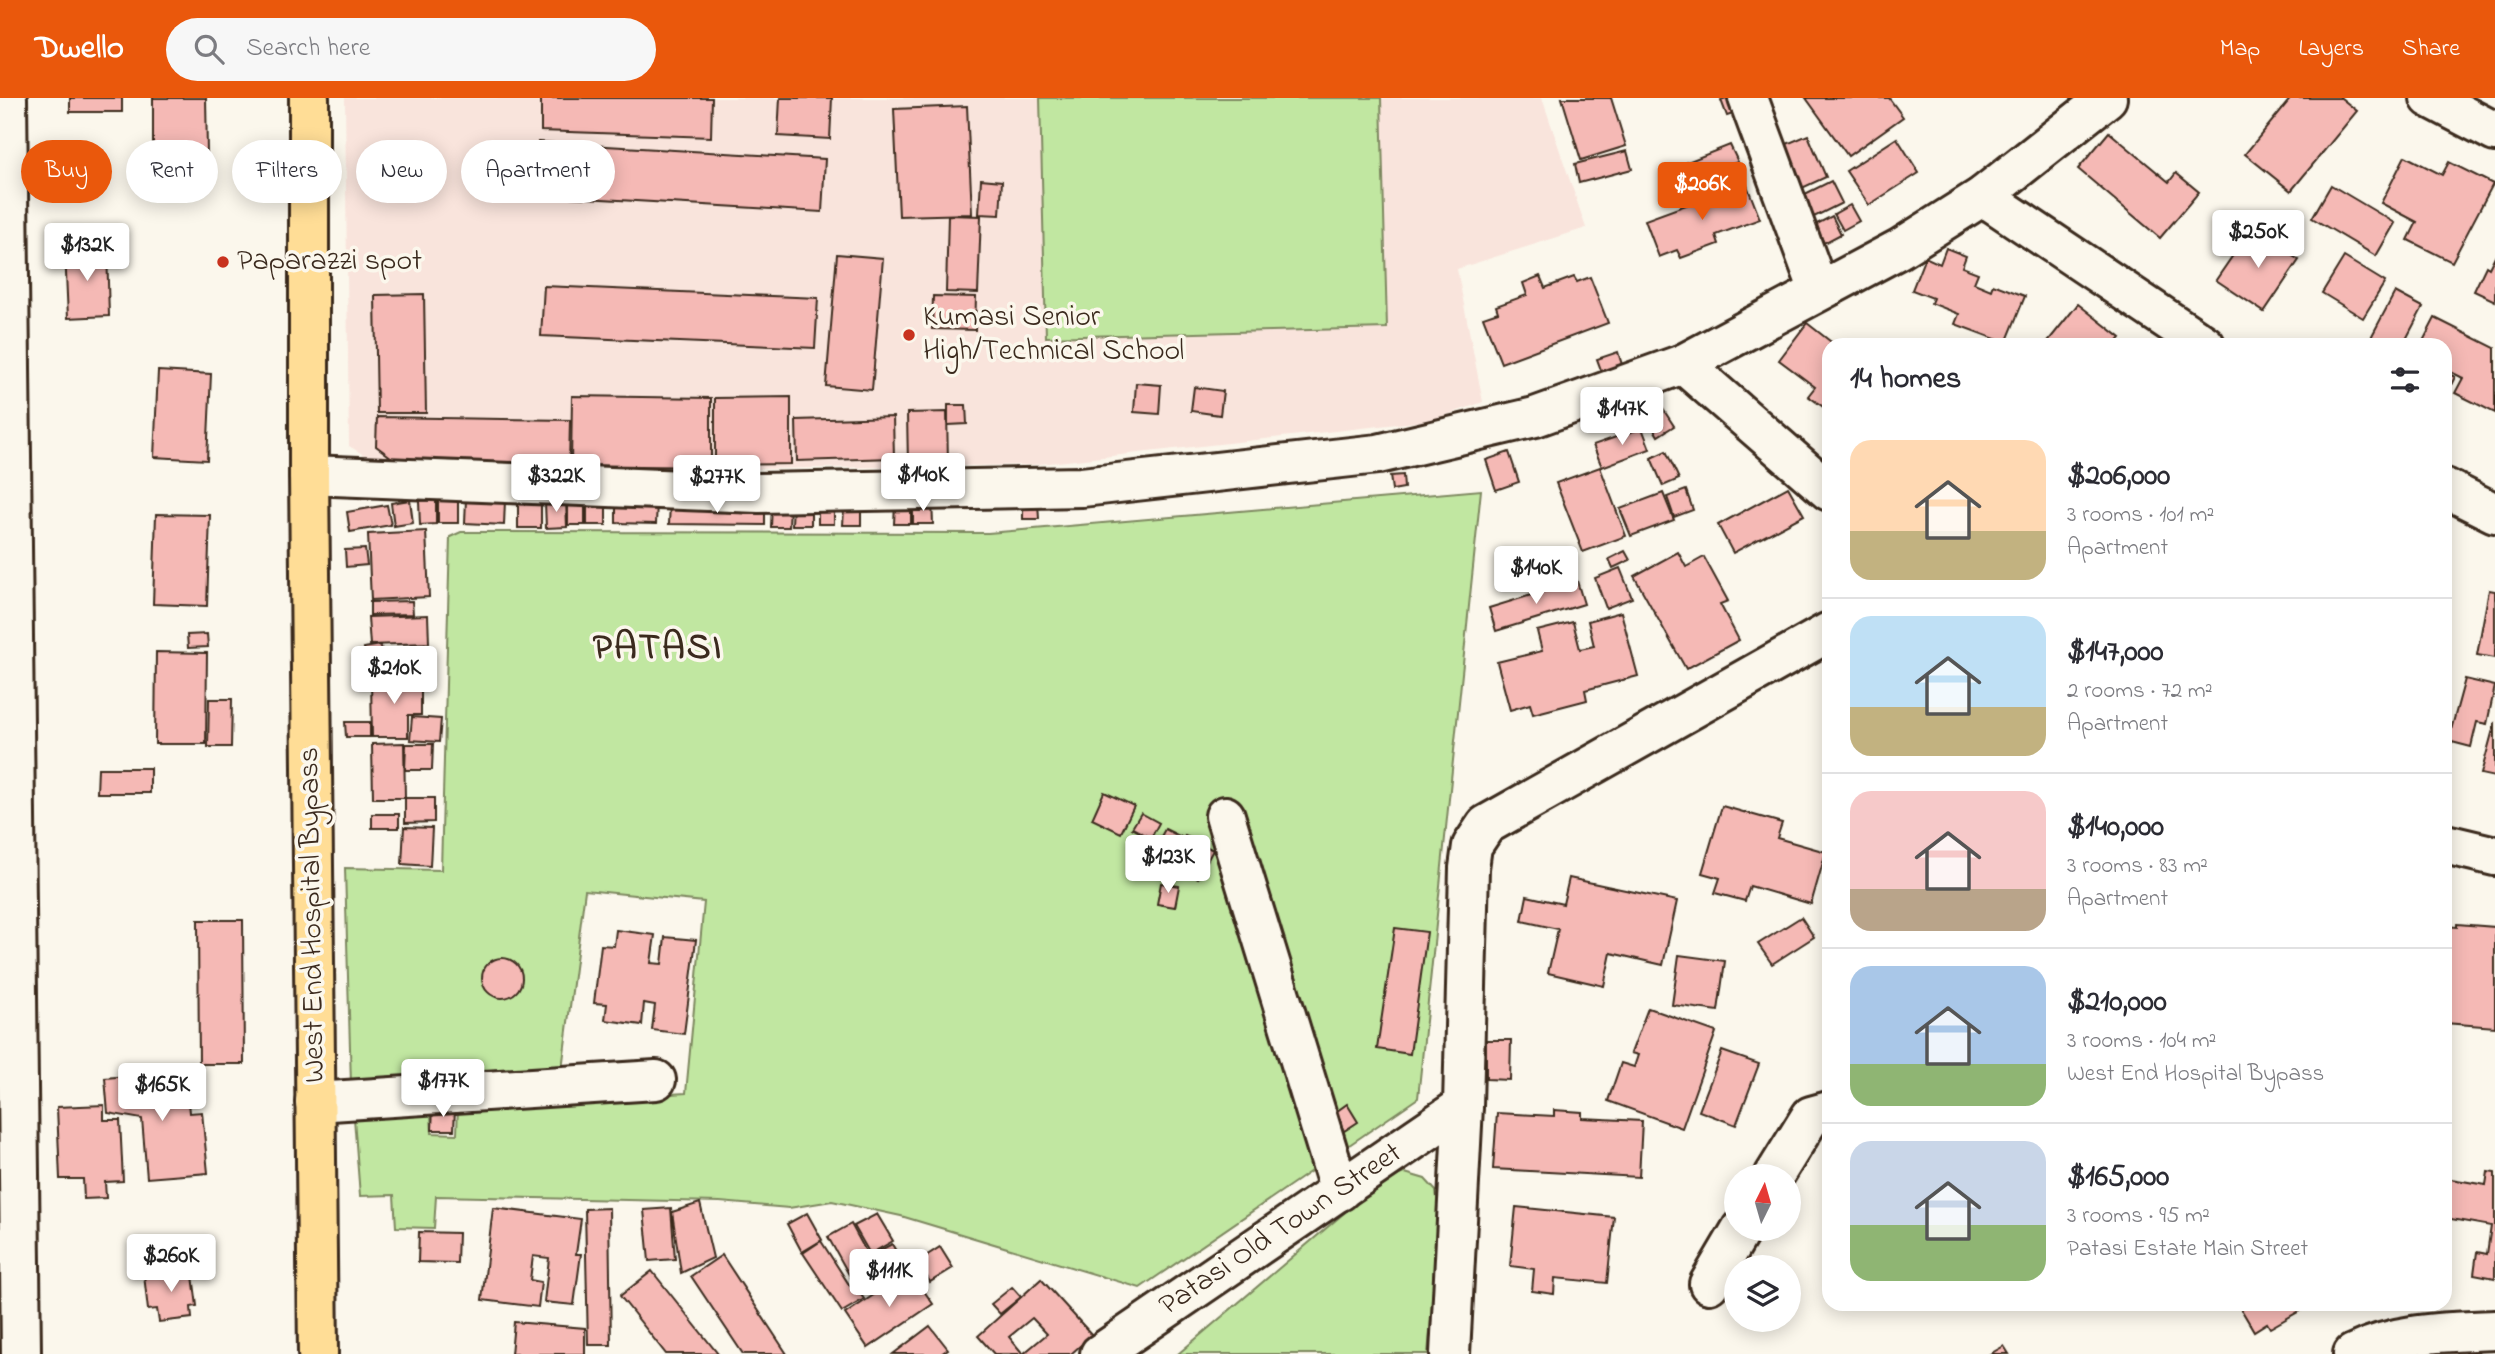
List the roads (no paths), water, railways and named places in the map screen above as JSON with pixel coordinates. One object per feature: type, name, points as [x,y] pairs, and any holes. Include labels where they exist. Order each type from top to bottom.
[{"type":"highway","name":"West End Hospital Bypass","points":[[309,98],[309,475],[318,1354]]},
{"type":"street","points":[[8,98],[9,966],[21,1354]]},
{"type":"street","points":[[1748,98],[1819,291]]},
{"type":"street","points":[[309,475],[759,493],[1082,487],[1378,454],[1535,417],[1683,365],[1899,249],[1983,196],[2107,98]]},
{"type":"street","points":[[2430,98],[2495,132]]},
{"type":"street","points":[[1983,196],[2195,338]]},
{"type":"street","points":[[1683,365],[1822,485]]},
{"type":"street","points":[[2452,492],[2495,513]]},
{"type":"street","points":[[1450,1354],[1463,1107],[1469,868],[1472,846],[1486,825],[1822,636]]},
{"type":"street","points":[[1225,816],[1340,1191]]},
{"type":"street","points":[[2452,846],[2495,856]]},
{"type":"street","points":[[315,1102],[656,1080]]},
{"type":"street","name":"Patasi Old Town Street","points":[[1100,1354],[1463,1107]]},
{"type":"street","points":[[1781,1164],[1811,1115],[1822,1113]]},
{"type":"street","points":[[1709,1284],[1734,1241]]},
{"type":"street","points":[[2353,1354],[2410,1335],[2495,1330]]},
{"type":"place","name":"Paparazzi spot","points":[[223,262]]},
{"type":"place","name":"Kumasi Senior High/Technical School","points":[[909,335]]},
{"type":"district","name":"PATASI","points":[[658,649]]}]
